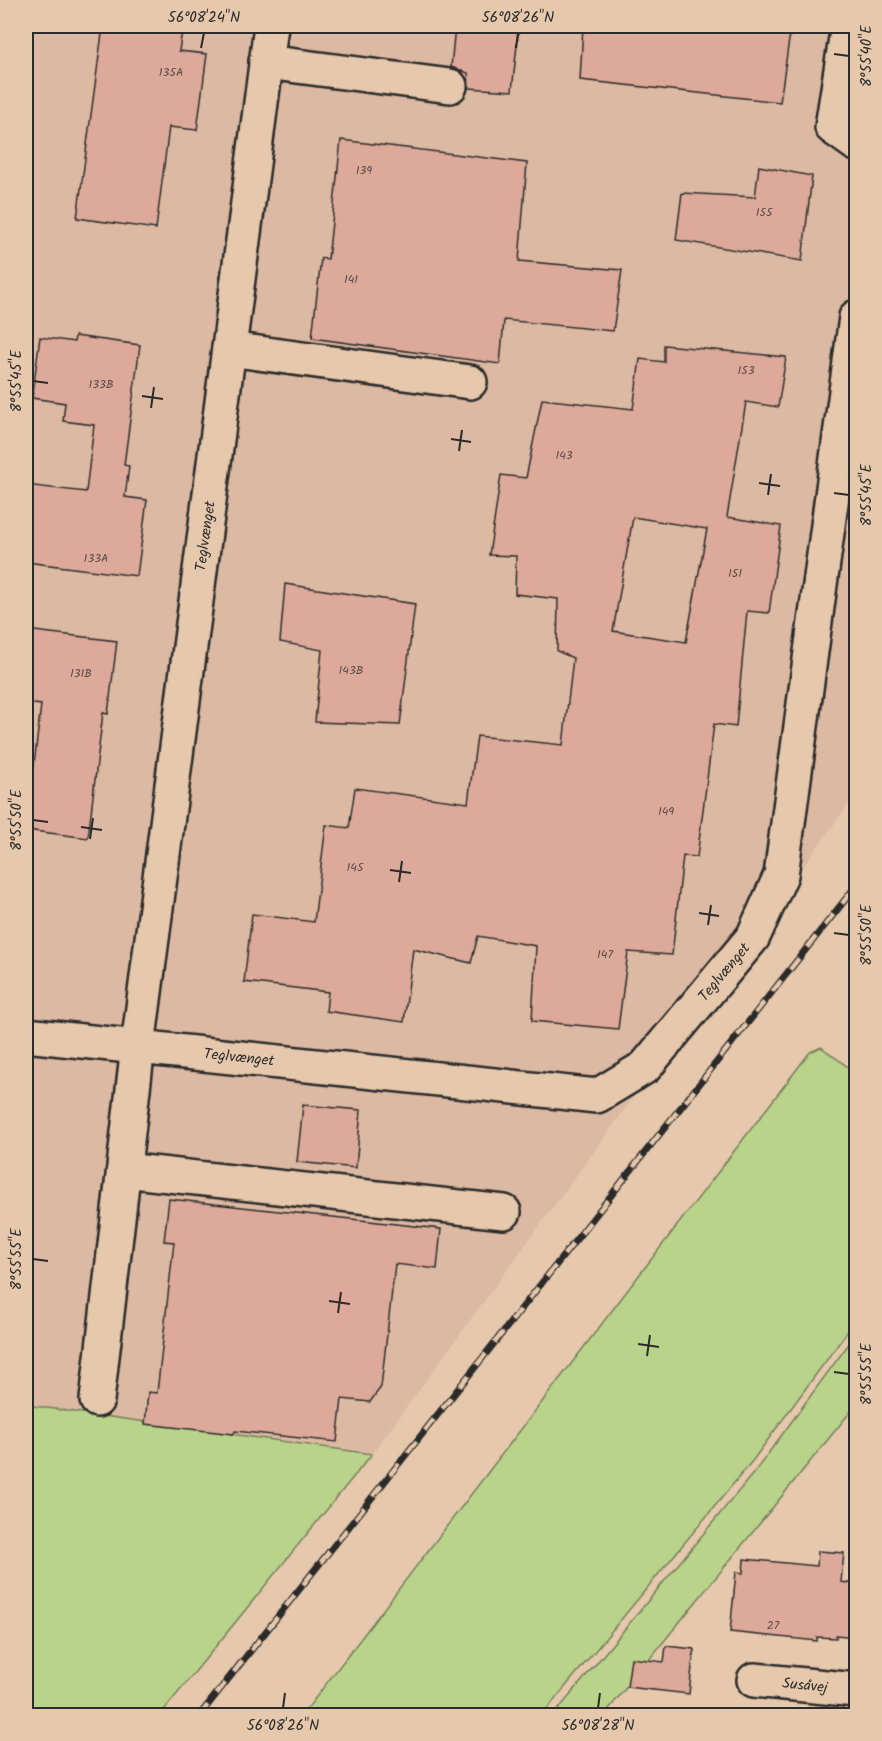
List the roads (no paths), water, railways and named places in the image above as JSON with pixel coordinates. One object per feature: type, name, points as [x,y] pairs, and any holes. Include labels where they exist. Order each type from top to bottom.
[{"type":"street","name":"Teglvænget","points":[[138,1046],[271,26]]},
{"type":"street","points":[[845,34],[832,127],[856,144]]},
{"type":"street","points":[[266,62],[450,86]]},
{"type":"street","name":"Teglvænget","points":[[26,1035],[597,1096],[645,1067],[753,937],[782,875],[856,317]]},
{"type":"street","points":[[229,349],[470,382]]},
{"type":"street","points":[[98,1400],[138,1046]]},
{"type":"street","points":[[124,1170],[504,1212]]},
{"type":"street","name":"Susåvej","points":[[754,1680],[856,1690]]},
{"type":"railway","points":[[199,1716],[856,886]]}]
